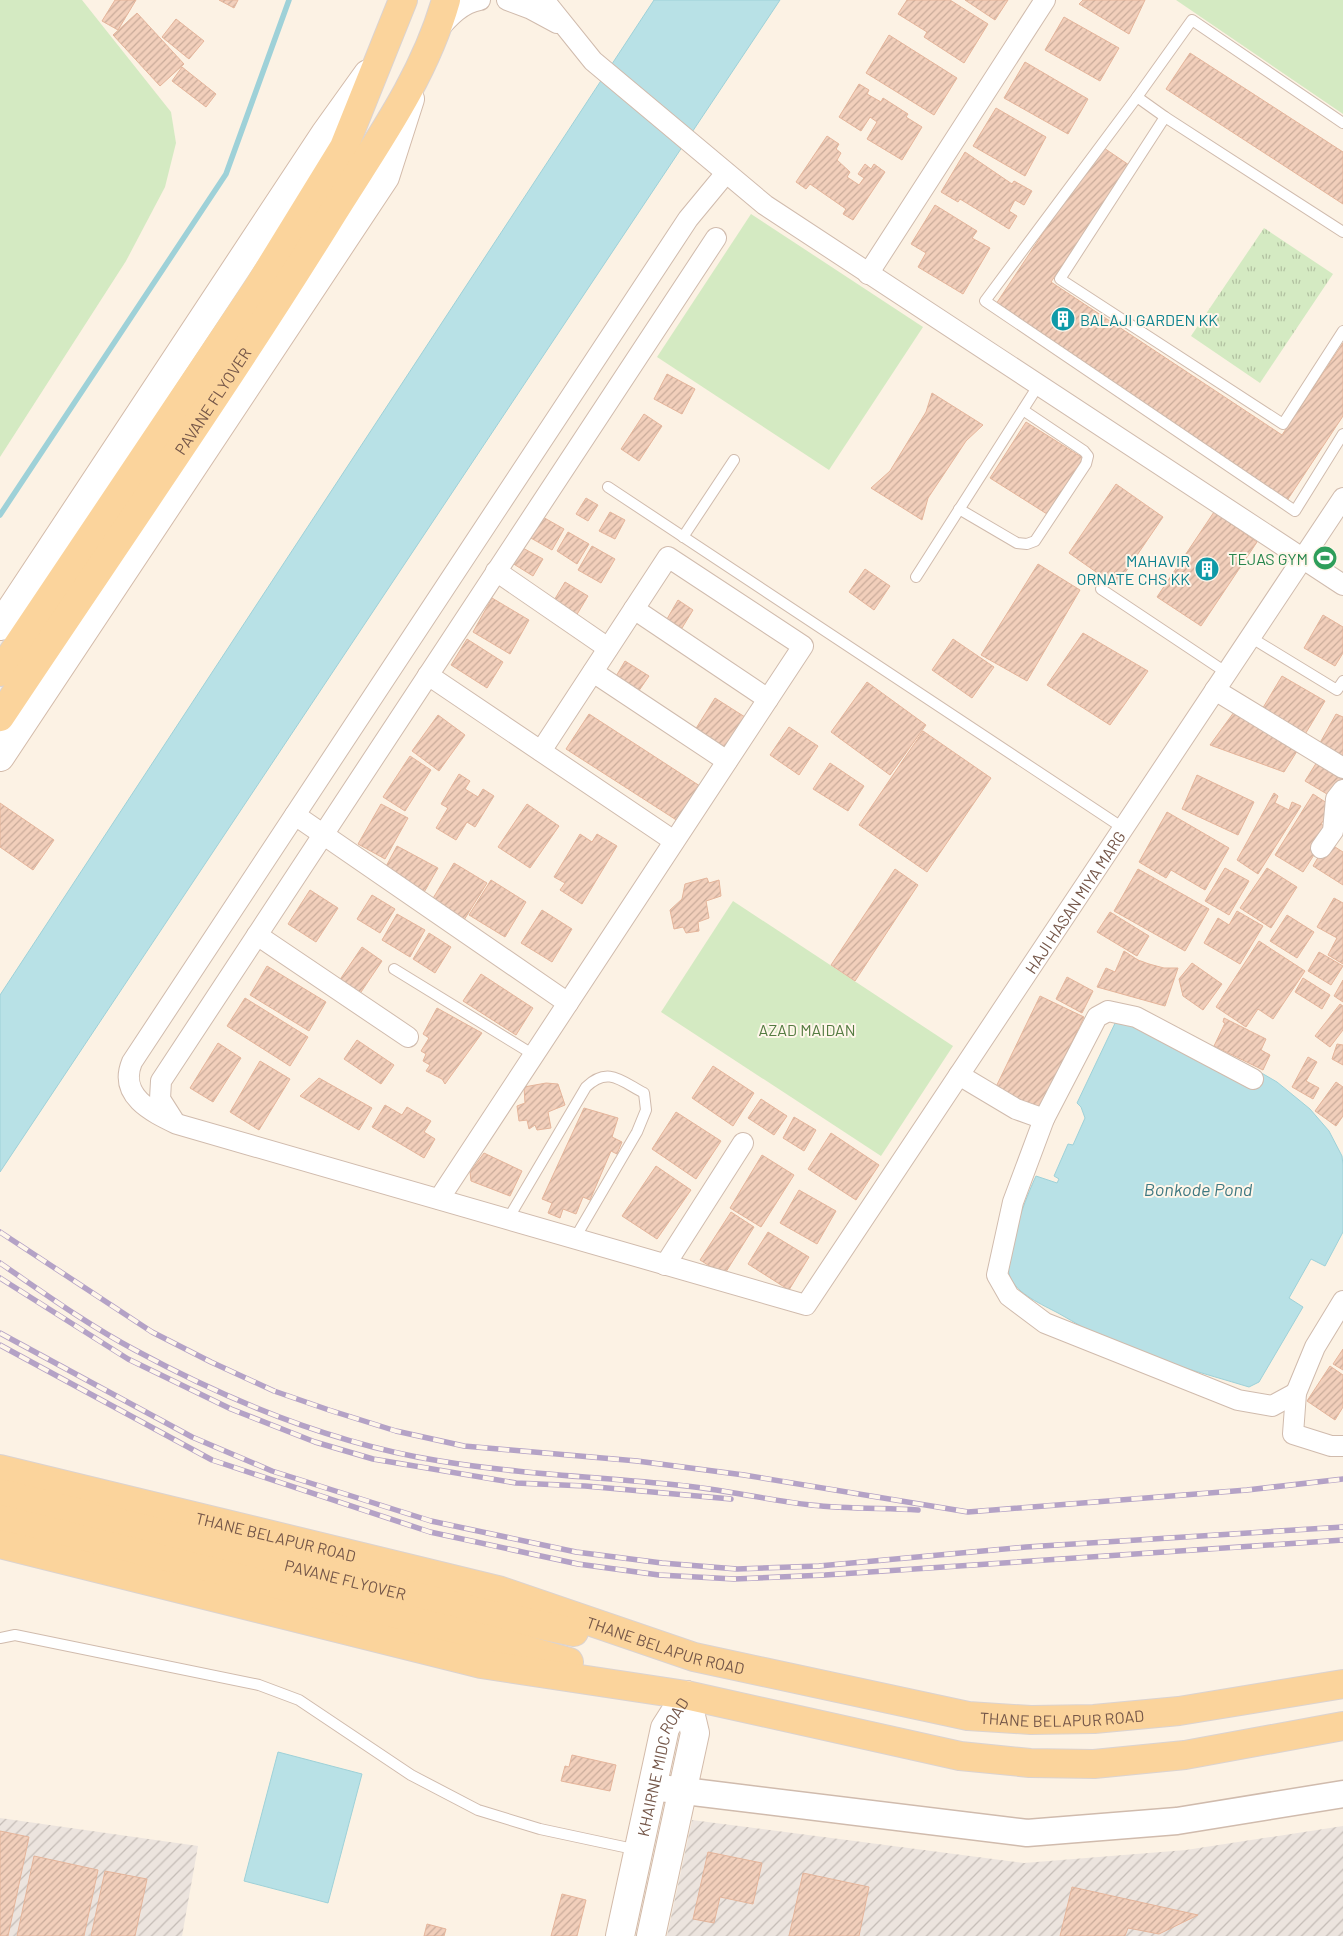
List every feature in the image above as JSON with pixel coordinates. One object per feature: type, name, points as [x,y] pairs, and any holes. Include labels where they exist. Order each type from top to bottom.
[{"type":"main road","name":"PAVANE FLYOVER","points":[[0,717],[278,301],[354,154],[380,58],[403,0]]},
{"type":"main road","name":"PAVANE FLYOVER","points":[[0,672],[258,287],[354,154],[416,78],[437,32],[446,0]]},
{"type":"main road","points":[[0,626],[325,134],[380,58]]},
{"type":"main road","points":[[0,757],[385,177],[416,78]]},
{"type":"main road","name":"THANE BELAPUR ROAD","points":[[0,1469],[498,1590],[694,1657],[960,1715],[1031,1720],[1094,1719],[1179,1711],[1343,1684]]},
{"type":"main road","name":"PAVANE FLYOVER","points":[[0,1493],[489,1627],[686,1695]]},
{"type":"main road","name":"PAVANE FLYOVER","points":[[0,1519],[489,1627],[694,1657]]},
{"type":"main road","points":[[0,1544],[481,1664],[686,1695],[960,1756],[1030,1763],[1094,1764],[1185,1755],[1343,1726]]},
{"type":"main road","name":"KHAIRNE MIDC ROAD","points":[[620,1936],[665,1728],[686,1695]]},
{"type":"main road","name":"KHAIRNE MIDC ROAD","points":[[651,1936],[695,1733],[686,1695]]},
{"type":"street","points":[[437,32],[449,17],[461,8],[480,0]]},
{"type":"street","points":[[508,0],[531,8],[563,26]]},
{"type":"street","points":[[544,0],[593,61],[765,205],[1343,585]]},
{"type":"street","points":[[868,274],[1045,0]]},
{"type":"street","points":[[721,169],[129,1070],[128,1084],[134,1095],[152,1110],[178,1124],[665,1265],[743,1143]]},
{"type":"street","points":[[178,1124],[166,1111],[160,1099],[161,1082],[716,238]]},
{"type":"street","name":"HAJI HASAN MIYA MARG","points":[[665,1265],[806,1305],[1343,498]]},
{"type":"street","points":[[439,1199],[803,646],[668,557],[540,751]]},
{"type":"street","points":[[496,571],[608,648]]},
{"type":"street","points":[[634,609],[768,699]]},
{"type":"street","points":[[593,672],[727,761]]},
{"type":"street","points":[[428,675],[674,841]]},
{"type":"street","points":[[1215,690],[1343,768]]},
{"type":"street","points":[[1321,848],[1333,831],[1336,799],[1343,790]]},
{"type":"street","points":[[296,815],[568,1003]]},
{"type":"street","points":[[257,935],[408,1037]]},
{"type":"street","points":[[1253,1079],[1136,1017],[1108,1011],[1097,1017],[1044,1119],[1013,1202],[997,1275],[1009,1296],[1045,1323],[1238,1400],[1272,1406],[1296,1394]]},
{"type":"street","points":[[959,1075],[1016,1109],[1044,1119]]},
{"type":"street","points":[[1343,1301],[1316,1347],[1296,1394],[1293,1434],[1330,1446],[1343,1446]]},
{"type":"street","points":[[652,1786],[683,1792],[1027,1833],[1177,1821],[1343,1794]]},
{"type":"lane","points":[[1343,124],[1192,20],[985,301],[1295,511],[1343,434]]},
{"type":"lane","points":[[1137,97],[1343,232]]},
{"type":"lane","points":[[1165,117],[1060,280],[1283,424],[1343,331]]},
{"type":"lane","points":[[916,577],[1038,386]]},
{"type":"lane","points":[[960,509],[1017,543],[1027,544],[1035,541],[1086,464],[1088,456],[1084,451],[1023,410]]},
{"type":"lane","points":[[683,537],[734,460]]},
{"type":"lane","points":[[608,488],[1123,828]]},
{"type":"lane","points":[[1101,589],[1226,673]]},
{"type":"lane","points":[[1250,637],[1338,690],[1343,681]]},
{"type":"lane","points":[[394,969],[534,1055]]},
{"type":"lane","points":[[508,1219],[586,1087],[596,1078],[610,1075],[644,1093],[646,1110],[637,1132],[575,1238]]},
{"type":"lane","points":[[0,1638],[15,1635],[259,1685],[299,1700],[411,1775],[478,1810],[540,1829],[639,1850]]},
{"type":"shaded area","points":[[0,1818],[198,1846],[182,1936],[0,1936]]},
{"type":"shaded area","points":[[692,1820],[1024,1863],[1186,1850],[1343,1826],[1343,1936],[667,1936]]},
{"type":"green space","points":[[0,0],[82,0],[171,112],[176,143],[165,187],[126,261],[0,457]]},
{"type":"green space","points":[[1176,0],[1343,0],[1343,114]]},
{"type":"green space","points":[[751,214],[923,327],[829,470],[657,357]]},
{"type":"green space","points":[[1264,228],[1333,274],[1260,383],[1191,336]]},
{"type":"green space","name":"AZAD MAIDAN","points":[[733,901],[953,1046],[881,1156],[661,1012]]},
{"type":"water","points":[[654,0],[780,0],[0,1172],[0,995]]},
{"type":"water","name":"Bonkode Pond","points":[[1118,1017],[1136,1017],[1246,1064],[1277,1082],[1310,1109],[1329,1131],[1342,1156],[1343,1232],[1325,1266],[1311,1259],[1289,1298],[1303,1307],[1259,1382],[1249,1387],[1163,1361],[1105,1339],[1024,1294],[1010,1277],[1008,1268],[1012,1242],[1032,1185],[1036,1176],[1057,1183],[1059,1179],[1054,1176],[1068,1144],[1073,1145],[1085,1118],[1081,1107],[1077,1103]]},
{"type":"water","points":[[278,1752],[362,1774],[328,1903],[244,1881]]},
{"type":"building","points":[[115,0],[136,0],[118,30],[102,21]]},
{"type":"building","points":[[219,0],[238,0],[234,8]]},
{"type":"building","points":[[907,0],[950,0],[988,24],[964,63],[924,37],[927,32],[898,14]]},
{"type":"building","points":[[965,0],[1008,0],[995,20]]},
{"type":"building","points":[[1083,0],[1145,0],[1129,34],[1079,4]]},
{"type":"building","points":[[137,13],[184,64],[160,86],[113,35]]},
{"type":"building","points":[[1064,17],[1119,48],[1100,81],[1045,50]]},
{"type":"building","points":[[176,19],[204,41],[189,59],[162,37]]},
{"type":"building","points":[[889,35],[957,78],[934,115],[866,73]]},
{"type":"building","points":[[1190,53],[1343,152],[1343,204],[1166,89]]},
{"type":"building","points":[[1025,62],[1088,99],[1068,134],[1004,98]]},
{"type":"building","points":[[182,67],[216,94],[206,107],[172,81]]},
{"type":"building","points":[[859,84],[869,90],[867,94],[881,102],[883,98],[908,114],[906,117],[922,127],[902,160],[867,139],[877,122],[870,117],[861,131],[839,117]]},
{"type":"building","points":[[996,108],[1046,137],[1025,176],[973,146]]},
{"type":"building","points":[[827,136],[839,144],[836,149],[841,153],[837,160],[850,172],[847,177],[859,185],[864,178],[858,174],[865,164],[871,169],[874,164],[885,172],[853,220],[843,214],[846,209],[810,184],[806,189],[796,182]]},
{"type":"building","name":"BALAJI GARDEN KK","points":[[1101,146],[1129,165],[1051,282],[1282,435],[1343,343],[1343,416],[1286,502],[996,304]]},
{"type":"building","points":[[965,152],[1012,184],[1014,181],[1032,191],[1024,205],[1015,200],[1009,211],[1017,216],[1009,229],[960,199],[958,202],[941,192]]},
{"type":"building","points":[[935,205],[977,231],[972,238],[990,248],[963,294],[918,267],[926,253],[911,244]]},
{"type":"building","points":[[667,374],[695,389],[682,414],[654,399]]},
{"type":"building","points":[[932,393],[983,425],[966,441],[928,498],[922,520],[871,488],[890,471],[926,412]]},
{"type":"building","points":[[644,414],[662,426],[639,461],[621,449]]},
{"type":"building","points":[[1026,422],[1083,458],[1047,514],[990,478]]},
{"type":"building","points":[[1116,484],[1163,517],[1116,586],[1069,553]]},
{"type":"building","points":[[586,498],[598,505],[588,521],[576,514]]},
{"type":"building","points":[[610,512],[625,520],[615,539],[599,531]]},
{"type":"building","name":"MAHAVIR ORNATE CHS KK","points":[[1214,512],[1257,542],[1201,626],[1157,597]]},
{"type":"building","points":[[541,516],[564,529],[552,550],[529,537]]},
{"type":"building","points":[[568,532],[589,544],[577,564],[557,551]]},
{"type":"building","points":[[592,546],[615,559],[601,583],[578,570]]},
{"type":"building","points":[[521,547],[543,559],[533,576],[512,563]]},
{"type":"building","points":[[1038,564],[1080,590],[1027,681],[981,655]]},
{"type":"building","points":[[865,569],[890,586],[874,610],[849,592]]},
{"type":"building","points":[[565,582],[588,596],[576,616],[553,602]]},
{"type":"building","points":[[492,598],[529,620],[510,654],[473,632]]},
{"type":"building","points":[[678,600],[693,610],[682,628],[667,619]]},
{"type":"building","points":[[1323,615],[1343,627],[1343,653],[1335,666],[1304,648]]},
{"type":"building","points":[[1083,633],[1148,671],[1110,725],[1047,685]]},
{"type":"building","points":[[467,639],[503,662],[487,688],[451,665]]},
{"type":"building","points":[[953,639],[994,667],[972,698],[932,670]]},
{"type":"building","points":[[625,661],[649,676],[638,692],[615,678]]},
{"type":"building","points":[[1282,676],[1325,701],[1304,736],[1261,711]]},
{"type":"building","points":[[867,682],[926,725],[890,775],[831,732]]},
{"type":"building","points":[[715,698],[745,717],[725,748],[695,730]]},
{"type":"building","points":[[1237,708],[1299,748],[1284,772],[1210,745]]},
{"type":"building","points":[[589,714],[703,788],[681,823],[566,749]]},
{"type":"building","points":[[1336,714],[1343,717],[1343,766],[1316,750]]},
{"type":"building","points":[[438,715],[465,735],[439,771],[412,751]]},
{"type":"building","points":[[789,727],[818,746],[799,775],[770,755]]},
{"type":"building","points":[[923,731],[991,778],[927,872],[859,825]]},
{"type":"building","points":[[410,756],[431,770],[405,811],[383,797]]},
{"type":"building","points":[[1320,757],[1343,770],[1343,779],[1332,797],[1305,781]]},
{"type":"building","points":[[830,763],[864,786],[848,811],[813,789]]},
{"type":"building","points":[[459,774],[470,781],[465,789],[478,797],[483,789],[494,796],[475,827],[467,822],[456,840],[436,828],[448,808],[441,804]]},
{"type":"building","points":[[1197,775],[1254,802],[1238,835],[1182,809]]},
{"type":"building","points":[[1274,793],[1278,796],[1275,803],[1289,810],[1292,802],[1301,806],[1258,874],[1237,860]]},
{"type":"building","points":[[1313,794],[1333,807],[1321,824],[1330,830],[1303,872],[1275,855]]},
{"type":"building","points":[[0,803],[54,840],[33,870],[0,847]]},
{"type":"building","points":[[381,804],[408,818],[385,859],[358,844]]},
{"type":"building","points":[[527,804],[559,826],[530,868],[498,847]]},
{"type":"building","points":[[1167,812],[1229,848],[1205,890],[1171,870],[1166,878],[1139,862]]},
{"type":"building","points":[[580,834],[592,842],[597,834],[617,846],[582,904],[560,890],[565,883],[554,877]]},
{"type":"building","points":[[1327,842],[1343,852],[1343,885],[1313,866]]},
{"type":"building","points":[[397,846],[438,868],[423,894],[383,872]]},
{"type":"building","points":[[454,863],[487,883],[464,920],[432,900]]},
{"type":"building","points":[[1225,868],[1249,881],[1229,915],[1205,901]]},
{"type":"building","points":[[1267,868],[1297,887],[1271,928],[1240,908]]},
{"type":"building","points":[[895,869],[918,885],[855,981],[831,965]]},
{"type":"building","points":[[1138,869],[1209,909],[1185,951],[1114,911]]},
{"type":"building","points":[[707,878],[709,883],[719,880],[721,896],[706,901],[709,918],[698,922],[699,931],[686,933],[683,927],[674,929],[670,910],[682,899],[685,884]]},
{"type":"building","points":[[491,880],[526,902],[505,937],[469,915]]},
{"type":"building","points":[[310,890],[338,908],[316,942],[288,924]]},
{"type":"building","points":[[372,895],[395,909],[380,933],[357,919]]},
{"type":"building","points":[[1334,898],[1343,903],[1343,964],[1328,955],[1337,938],[1317,927]]},
{"type":"building","points":[[542,910],[572,929],[552,962],[521,943]]},
{"type":"building","points":[[1237,911],[1263,926],[1240,964],[1204,943],[1218,918],[1229,925]]},
{"type":"building","points":[[1110,912],[1149,936],[1137,956],[1097,932]]},
{"type":"building","points":[[397,914],[425,930],[410,957],[382,940]]},
{"type":"building","points":[[1287,915],[1314,932],[1297,958],[1270,941]]},
{"type":"building","points":[[429,933],[451,947],[435,973],[413,959]]},
{"type":"building","points":[[1259,941],[1305,971],[1273,1019],[1258,1009],[1246,1027],[1216,1007]]},
{"type":"building","points":[[362,947],[382,961],[359,995],[339,981]]},
{"type":"building","points":[[1124,951],[1138,960],[1149,964],[1164,968],[1178,968],[1165,1006],[1097,987],[1106,968],[1115,972]]},
{"type":"building","points":[[1319,952],[1343,966],[1331,985],[1308,971]]},
{"type":"building","points":[[1192,963],[1222,984],[1203,1010],[1183,996],[1179,979]]},
{"type":"building","points":[[267,966],[326,1002],[309,1031],[250,995]]},
{"type":"building","points":[[481,974],[533,1008],[516,1035],[463,1001]]},
{"type":"building","points":[[1067,977],[1093,991],[1082,1013],[1056,999]]},
{"type":"building","points":[[1303,978],[1330,995],[1322,1009],[1295,992]]},
{"type":"building","points":[[1343,980],[1343,1002],[1334,996]]},
{"type":"building","points":[[1040,996],[1084,1017],[1038,1112],[994,1091]]},
{"type":"building","points":[[245,998],[308,1037],[290,1066],[227,1026]]},
{"type":"building","points":[[1340,1004],[1343,1006],[1343,1030],[1330,1047],[1315,1036]]},
{"type":"building","points":[[437,1008],[482,1033],[445,1084],[442,1079],[426,1071],[430,1065],[423,1061],[426,1054],[421,1051],[429,1038],[423,1034]]},
{"type":"building","points":[[1224,1018],[1266,1039],[1261,1050],[1270,1055],[1263,1070],[1214,1046],[1225,1023],[1223,1022]]},
{"type":"building","points":[[357,1040],[394,1065],[381,1084],[344,1059]]},
{"type":"building","points":[[218,1043],[241,1058],[213,1102],[190,1088]]},
{"type":"building","points":[[1337,1044],[1343,1045],[1343,1065],[1332,1059]]},
{"type":"building","points":[[1308,1057],[1317,1062],[1306,1081],[1319,1088],[1313,1099],[1292,1087]]},
{"type":"building","points":[[260,1061],[290,1079],[259,1130],[230,1112]]},
{"type":"building","points":[[713,1066],[754,1093],[733,1126],[692,1098]]},
{"type":"building","points":[[319,1078],[372,1108],[359,1130],[300,1096]]},
{"type":"building","points":[[1336,1082],[1343,1087],[1343,1116],[1336,1126],[1315,1111]]},
{"type":"building","points":[[546,1083],[558,1084],[565,1105],[548,1112],[551,1128],[537,1130],[535,1125],[529,1129],[527,1120],[519,1121],[517,1106],[525,1103],[524,1087]]},
{"type":"building","points":[[761,1099],[787,1116],[774,1135],[748,1118]]},
{"type":"building","points":[[385,1105],[402,1115],[407,1107],[431,1121],[424,1132],[435,1139],[424,1158],[372,1127]]},
{"type":"building","points":[[584,1108],[618,1118],[612,1137],[622,1142],[617,1154],[611,1151],[590,1200],[583,1197],[576,1214],[563,1209],[560,1218],[548,1213],[552,1203],[542,1199]]},
{"type":"building","points":[[676,1112],[721,1141],[696,1179],[652,1149]]},
{"type":"building","points":[[794,1117],[816,1130],[804,1151],[783,1138]]},
{"type":"building","points":[[831,1133],[879,1165],[856,1200],[808,1169]]},
{"type":"building","points":[[484,1153],[522,1171],[510,1196],[471,1181],[470,1172]]},
{"type":"building","points":[[762,1155],[794,1175],[761,1227],[730,1208]]},
{"type":"building","points":[[656,1166],[691,1190],[657,1239],[622,1216]]},
{"type":"building","points":[[799,1190],[836,1211],[817,1244],[780,1223]]},
{"type":"building","points":[[731,1212],[754,1227],[724,1275],[700,1260]]},
{"type":"building","points":[[768,1232],[809,1257],[789,1290],[748,1264]]},
{"type":"building","points":[[1343,1349],[1343,1370],[1333,1364]]},
{"type":"building","points":[[1330,1366],[1343,1375],[1343,1407],[1335,1420],[1307,1401]]},
{"type":"building","points":[[572,1755],[616,1765],[610,1791],[561,1781],[565,1766],[569,1767]]},
{"type":"building","points":[[0,1831],[29,1837],[8,1936],[0,1936]]},
{"type":"building","points":[[708,1852],[762,1863],[753,1904],[720,1897],[714,1923],[693,1919]]},
{"type":"building","points":[[34,1856],[98,1870],[84,1936],[17,1936]]},
{"type":"building","points":[[105,1871],[147,1879],[135,1936],[91,1936]]},
{"type":"building","points":[[803,1873],[869,1887],[859,1936],[789,1936]]},
{"type":"building","points":[[1072,1887],[1198,1915],[1159,1934],[1128,1928],[1125,1936],[1060,1936]]},
{"type":"building","points":[[562,1894],[586,1900],[577,1936],[551,1936]]},
{"type":"building","points":[[427,1924],[446,1929],[444,1936],[424,1936]]},
{"type":"waterway","points":[[0,515],[226,174],[289,0]]},
{"type":"railway","points":[[0,1232],[152,1332],[211,1362],[274,1391],[329,1410],[396,1431],[464,1446],[637,1461],[744,1475],[968,1512],[1247,1490],[1343,1479]]},
{"type":"railway","points":[[0,1263],[100,1330],[171,1369],[245,1403],[322,1432],[361,1444],[440,1461],[499,1469],[694,1487],[811,1505],[918,1510]]},
{"type":"railway","points":[[0,1278],[128,1359],[231,1409],[315,1442],[373,1459],[516,1483],[585,1486],[731,1499]]},
{"type":"railway","points":[[0,1333],[192,1437],[272,1471],[431,1521],[576,1552],[662,1563],[737,1569],[819,1566],[1026,1547],[1343,1527]]},
{"type":"railway","points":[[0,1345],[212,1460],[430,1532],[578,1564],[659,1575],[734,1579],[825,1575],[1343,1540]]},
{"type":"place","name":"BALAJI GARDEN KK","points":[[1063,319]]},
{"type":"place","name":"TEJAS GYM","points":[[1325,558]]},
{"type":"place","name":"MAHAVIR ORNATE CHS KK","points":[[1207,569]]}]
